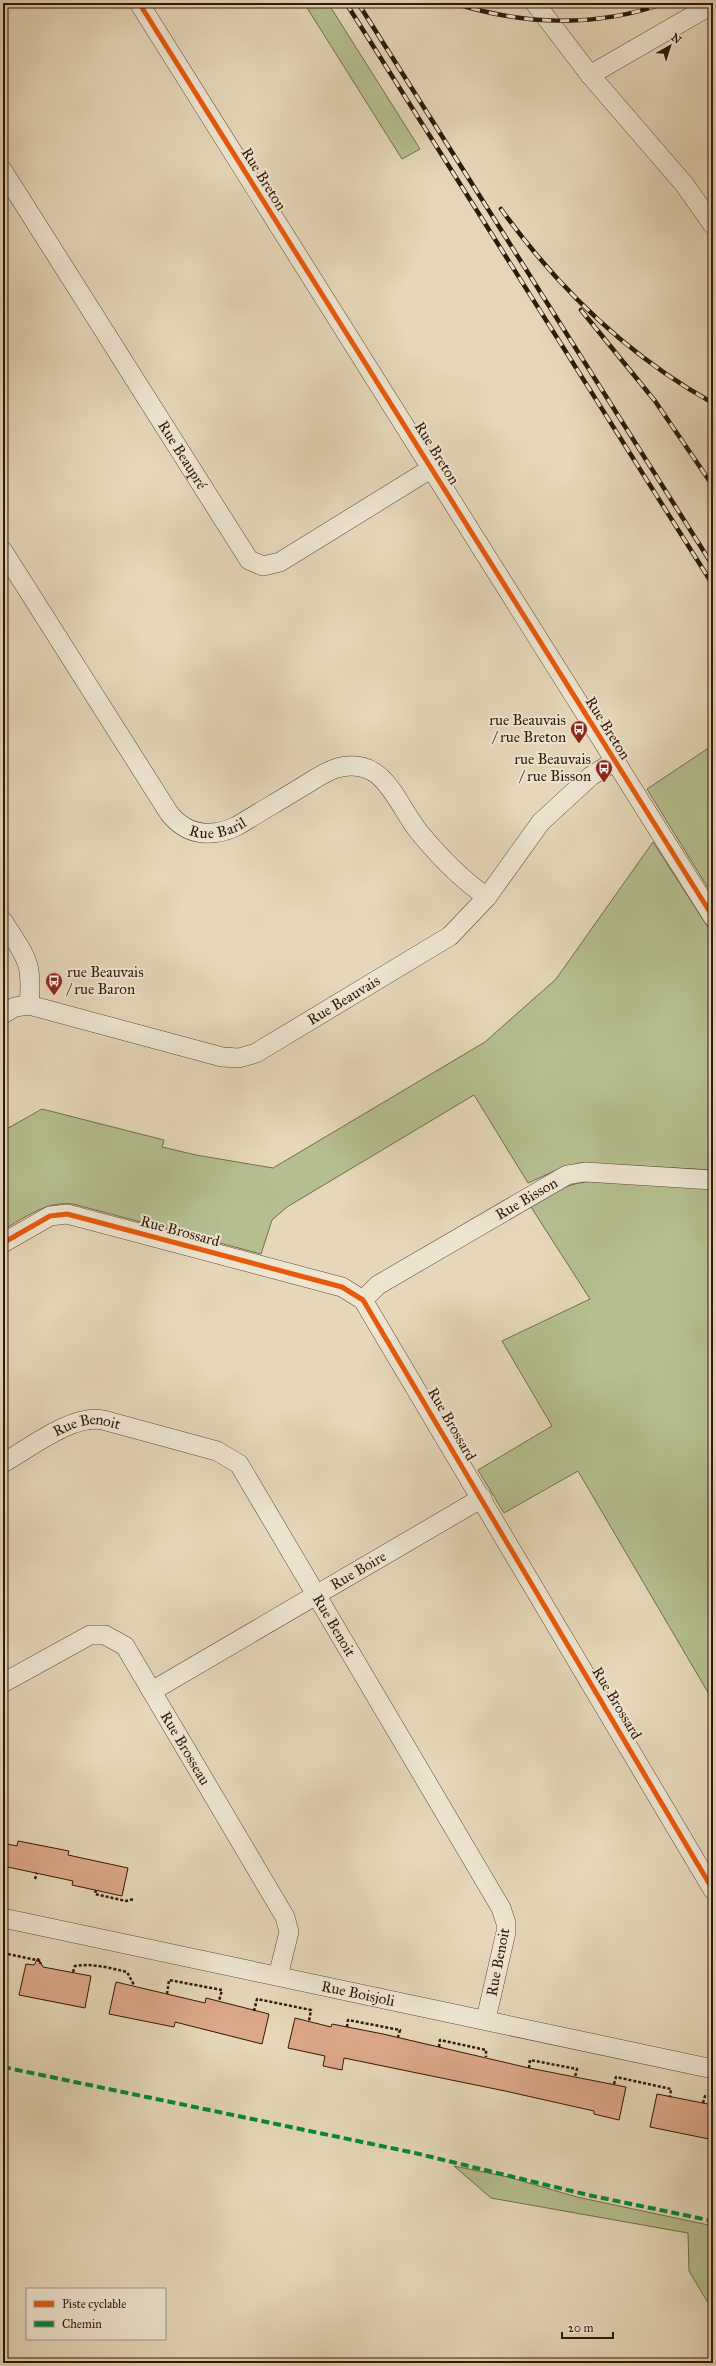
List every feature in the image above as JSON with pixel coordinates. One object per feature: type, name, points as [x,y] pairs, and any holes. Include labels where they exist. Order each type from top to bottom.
[{"type":"street","name":"Rue Breton","points":[[139,3],[713,917]]},
{"type":"street","points":[[535,3],[590,75],[679,178],[713,225]]},
{"type":"street","points":[[590,75],[713,4]]},
{"type":"street","name":"Rue Beaupré","points":[[3,171],[249,560],[263,566],[280,562],[432,468]]},
{"type":"street","name":"Rue Baril","points":[[3,551],[169,813],[183,827],[200,834],[226,830],[327,772],[347,766],[357,767],[371,772],[385,781],[418,831],[470,884],[487,897]]},
{"type":"street","name":"Rue Beauvais","points":[[3,1014],[15,1007],[29,1005],[222,1057],[239,1058],[256,1053],[450,936],[487,897],[542,822],[591,776],[614,761]]},
{"type":"street","points":[[3,921],[29,966],[31,975],[29,1005]]},
{"type":"street","name":"Rue Bisson","points":[[363,1300],[378,1285],[567,1175],[585,1172],[713,1180]]},
{"type":"street","name":"Rue Brossard","points":[[3,1243],[50,1216],[66,1214],[342,1287],[363,1300],[482,1498],[713,1890]]},
{"type":"street","name":"Rue Benoit","points":[[3,1463],[73,1423],[89,1419],[103,1420],[226,1455],[239,1464],[502,1908],[506,1923],[506,1932],[486,2019]]},
{"type":"street","name":"Rue Boire","points":[[152,1691],[482,1498]]},
{"type":"street","name":"Rue Brosseau","points":[[3,1683],[81,1638],[98,1634],[112,1637],[125,1646],[285,1917],[289,1932],[278,1976]]},
{"type":"street","name":"Rue Boisjoli","points":[[3,1918],[486,2019],[713,2069]]},
{"type":"path","points":[[35,1879],[37,1873]]},
{"type":"path","points":[[96,1890],[95,1894],[126,1901],[134,1899]]},
{"type":"path","points":[[3,1953],[41,1961],[40,1964]]},
{"type":"path","points":[[73,1972],[75,1966],[86,1964],[127,1972],[134,1985]]},
{"type":"path","points":[[167,1994],[168,1980],[222,1990],[219,2002]]},
{"type":"path","points":[[254,2011],[257,1999],[311,2010],[309,2021]]},
{"type":"path","points":[[348,2027],[348,2020],[376,2025],[400,2030],[398,2037]]},
{"type":"path","points":[[439,2047],[440,2040],[486,2050],[486,2057]]},
{"type":"path","points":[[529,2068],[530,2060],[577,2070],[575,2077]]},
{"type":"path","points":[[614,2084],[616,2077],[671,2089],[670,2097]]},
{"type":"path","points":[[703,2103],[705,2096],[713,2097]]},
{"type":"green space","points":[[304,3],[328,3],[420,149],[402,159]]},
{"type":"green space","points":[[713,745],[713,896],[647,789]]},
{"type":"green space","points":[[653,842],[713,935],[713,1170],[580,1163],[559,1169],[528,1183],[474,1095],[287,1207],[272,1220],[261,1254],[73,1204],[45,1207],[3,1230],[3,1131],[42,1109],[164,1140],[162,1147],[196,1155],[273,1168],[485,1042],[556,979]]},
{"type":"green space","points":[[596,1181],[713,1189],[713,1701],[578,1471],[504,1513],[478,1470],[552,1426],[502,1341],[590,1299],[531,1207],[561,1189],[577,1183]]},
{"type":"green space","points":[[454,2166],[508,2177],[577,2197],[713,2226],[713,2311],[689,2271],[688,2233],[491,2198]]},
{"type":"building","points":[[18,1841],[69,1851],[68,1855],[128,1868],[122,1896],[72,1885],[73,1881],[3,1866],[3,1843],[17,1846]]},
{"type":"building","points":[[38,1958],[43,1967],[91,1976],[85,2008],[19,1995],[26,1964],[34,1965]]},
{"type":"building","points":[[116,1982],[205,2003],[206,1998],[269,2014],[262,2044],[175,2022],[174,2027],[109,2014]]},
{"type":"building","points":[[295,2018],[331,2027],[332,2024],[383,2034],[529,2068],[626,2087],[619,2120],[594,2114],[594,2111],[344,2058],[342,2070],[323,2066],[325,2056],[288,2048]]},
{"type":"building","points":[[657,2094],[713,2105],[713,2120],[709,2139],[650,2127]]},
{"type":"railway","points":[[346,3],[713,585]]},
{"type":"railway","points":[[358,3],[713,566]]},
{"type":"railway","points":[[454,3],[506,16],[559,21],[612,17],[665,3]]},
{"type":"railway","points":[[501,209],[546,266],[596,318],[652,364],[713,403]]},
{"type":"railway","points":[[581,310],[655,401],[713,486]]},
{"type":"marked path","points":[[3,2067],[415,2153],[588,2195],[713,2221]]},
{"type":"cycle path","points":[[139,3],[713,917]]},
{"type":"cycle path","points":[[3,1243],[50,1216],[67,1214],[342,1287],[363,1300],[713,1890]]},
{"type":"place","name":"rue Beauvais / rue Breton","points":[[579,744]]},
{"type":"place","name":"rue Beauvais / rue Bisson","points":[[604,783]]},
{"type":"place","name":"rue Beauvais / rue Baron","points":[[54,996]]}]
